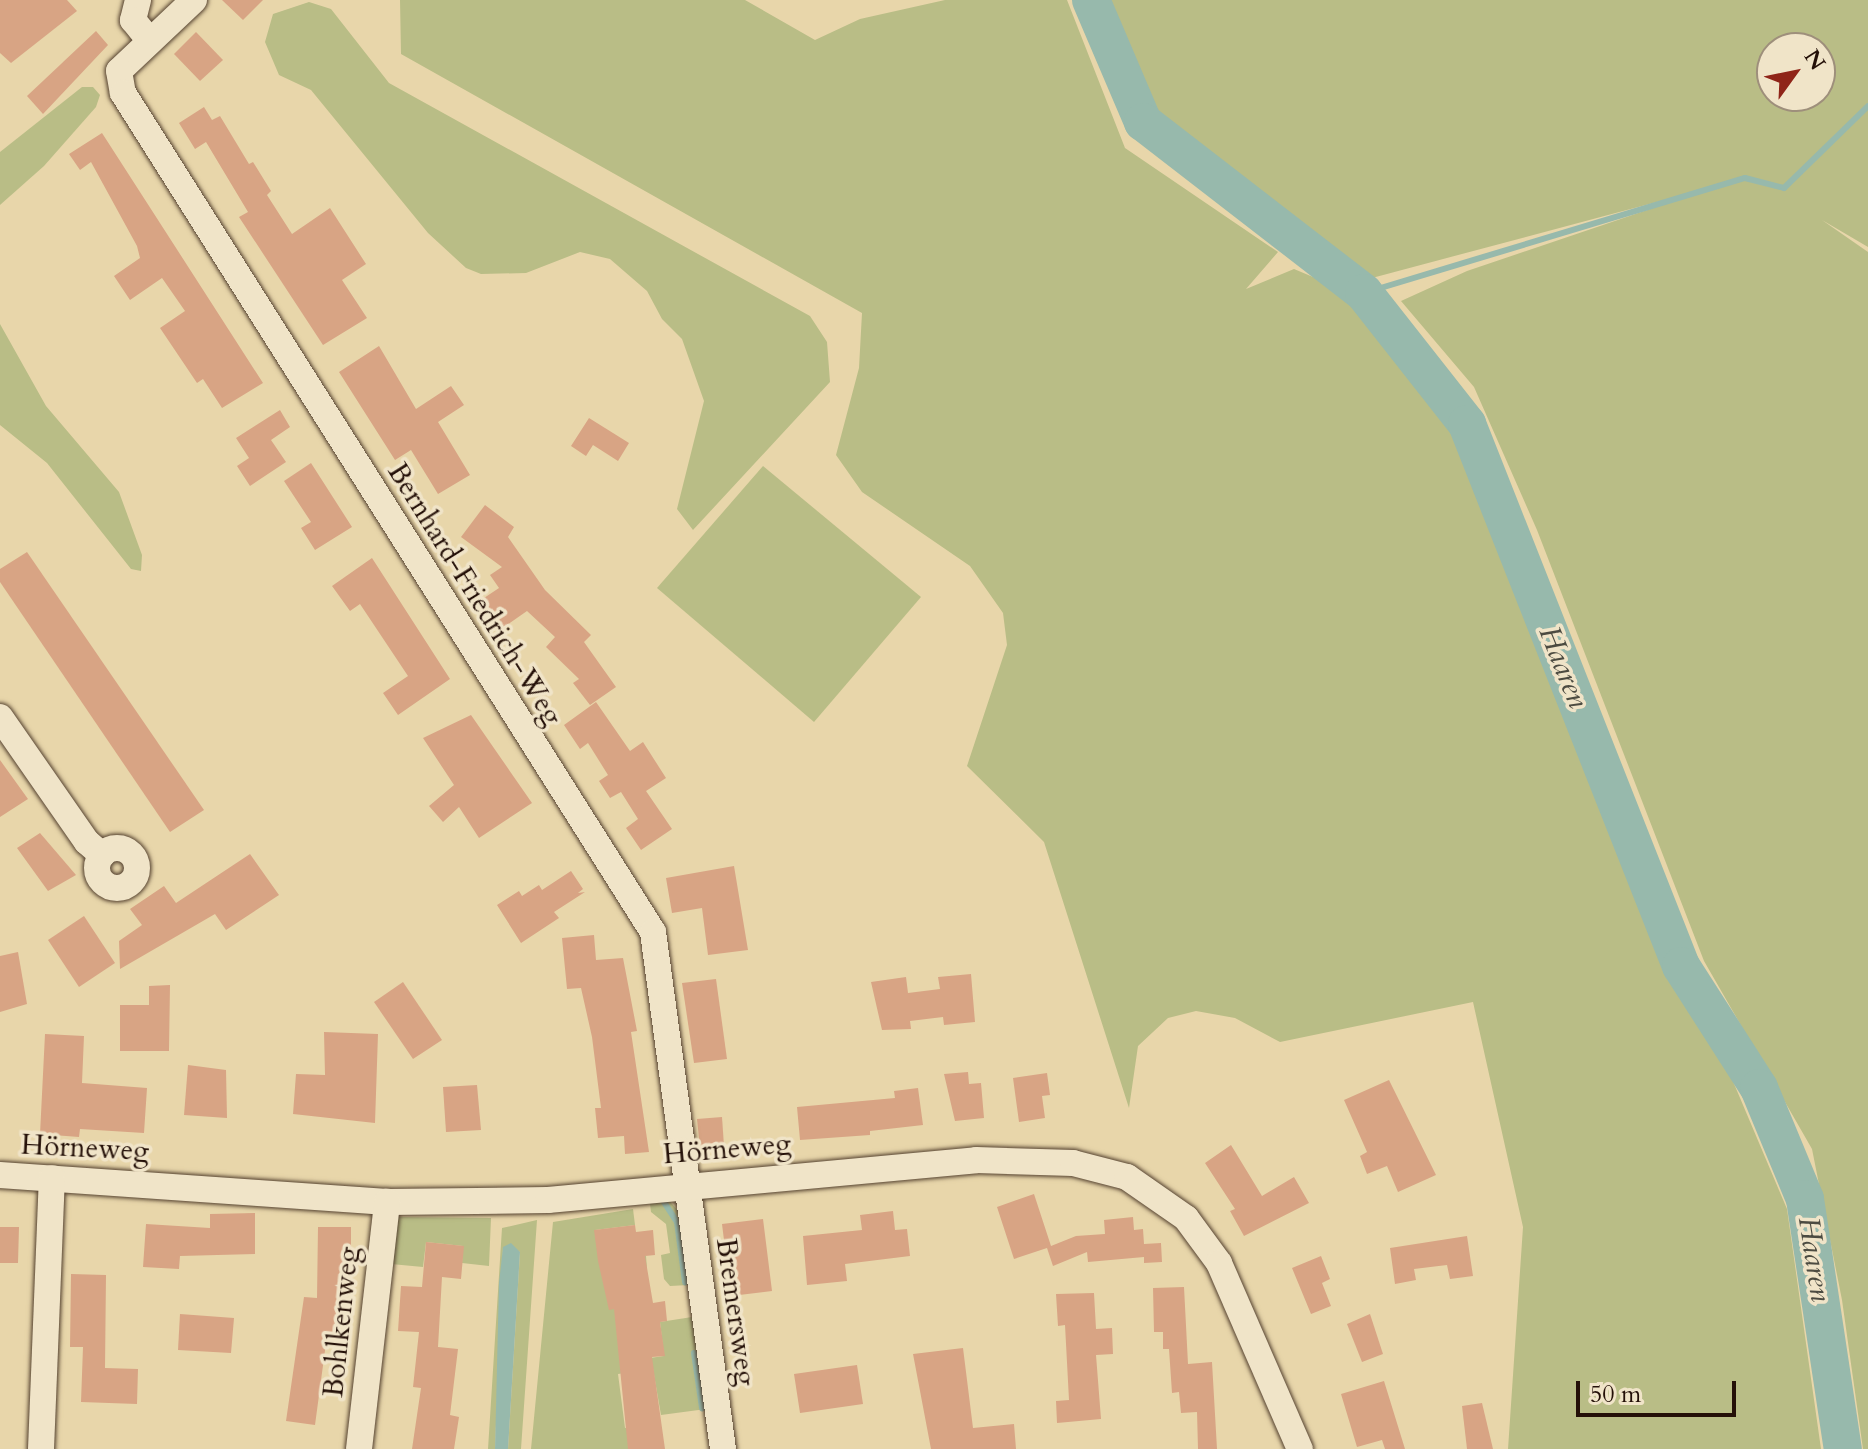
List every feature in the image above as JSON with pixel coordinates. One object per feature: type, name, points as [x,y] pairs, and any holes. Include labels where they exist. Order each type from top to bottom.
[{"type":"street","points":[[138,0],[133,20],[149,40],[179,5]]},
{"type":"street","name":"Bernhard-Friedrich-Weg","points":[[149,40],[119,71],[123,93],[653,932],[684,1184]]},
{"type":"street","points":[[0,717],[87,842],[102,855]]},
{"type":"street","name":"Hörneweg","points":[[0,1175],[387,1202],[548,1200],[684,1184],[976,1160],[1073,1163],[1127,1177],[1186,1218],[1219,1263],[1300,1449]]},
{"type":"street","points":[[41,1449],[52,1178]]},
{"type":"street","name":"Bremersweg","points":[[684,1184],[723,1449]]},
{"type":"street","name":"Bohlkenweg","points":[[359,1449],[387,1202]]},
{"type":"green space","points":[[400,0],[745,0],[815,40],[860,19],[945,0],[1067,0],[1125,148],[1278,252],[1246,289],[1294,269],[1332,285],[1418,379],[1459,447],[1512,565],[1664,964],[1732,1079],[1787,1209],[1821,1449],[1508,1449],[1523,1227],[1473,1002],[1280,1042],[1235,1018],[1196,1011],[1168,1018],[1138,1046],[1129,1108],[1044,842],[967,766],[1007,645],[1003,613],[970,566],[862,492],[836,455],[859,368],[862,313],[401,54]]},
{"type":"green space","points":[[1103,0],[1868,0],[1868,247],[1822,220],[1868,252],[1868,1449],[1863,1449],[1842,1300],[1812,1149],[1704,961],[1537,530],[1474,387],[1401,301],[1467,271],[1724,184],[1372,278],[1250,182],[1152,116]]},
{"type":"green space","points":[[309,2],[331,9],[389,83],[810,316],[827,342],[830,382],[693,530],[677,509],[704,401],[682,339],[662,319],[647,291],[610,259],[580,252],[526,273],[481,274],[466,268],[428,233],[311,90],[279,75],[265,42],[273,14]]},
{"type":"green space","points":[[82,87],[93,87],[100,95],[96,107],[44,166],[0,205],[0,152]]},
{"type":"green space","points":[[0,324],[46,406],[119,492],[142,555],[141,571],[131,569],[47,463],[0,425]]},
{"type":"green space","points":[[763,466],[921,597],[814,722],[657,588]]},
{"type":"green space","points":[[649,1196],[665,1196],[680,1213],[689,1285],[670,1286],[664,1279],[661,1255],[670,1253],[666,1224],[651,1212]]},
{"type":"green space","points":[[633,1209],[635,1225],[595,1230],[646,1256],[647,1269],[604,1276],[648,1304],[622,1362],[664,1356],[660,1322],[692,1317],[706,1409],[661,1415],[653,1369],[618,1374],[625,1428],[648,1425],[652,1449],[531,1449],[553,1222]]},
{"type":"green space","points":[[396,1217],[491,1218],[489,1266],[462,1263],[463,1246],[426,1242],[423,1267],[391,1264]]},
{"type":"green space","points":[[537,1220],[521,1449],[508,1449],[520,1252],[503,1247],[495,1449],[488,1449],[502,1228]]},
{"type":"shaded area","points":[[511,1243],[520,1252],[508,1449],[495,1449],[499,1283],[503,1247]]},
{"type":"building","points":[[0,0],[67,0],[77,11],[11,63],[0,53]]},
{"type":"building","points":[[222,0],[263,0],[243,20]]},
{"type":"building","points":[[96,31],[108,45],[43,114],[27,96]]},
{"type":"building","points":[[196,32],[223,60],[200,81],[174,54]]},
{"type":"building","points":[[204,107],[212,120],[220,116],[249,164],[253,162],[271,191],[267,195],[292,234],[330,208],[366,264],[342,280],[367,318],[323,345],[239,217],[248,212],[206,142],[195,149],[179,123]]},
{"type":"building","points":[[102,133],[263,383],[222,408],[203,379],[197,383],[160,328],[185,311],[162,278],[130,300],[114,276],[140,258],[137,246],[91,162],[80,170],[69,154]]},
{"type":"building","points":[[379,346],[416,409],[451,386],[464,405],[438,422],[470,475],[438,494],[411,450],[395,460],[339,372]]},
{"type":"building","points":[[280,410],[290,427],[271,440],[286,462],[250,486],[237,466],[249,458],[236,438]]},
{"type":"building","points":[[589,418],[629,443],[618,461],[593,445],[586,456],[571,446]]},
{"type":"building","points":[[311,463],[352,527],[315,550],[301,528],[311,522],[284,481]]},
{"type":"building","points":[[485,505],[514,527],[508,537],[545,590],[591,635],[584,642],[616,687],[590,705],[573,683],[579,679],[546,647],[555,637],[527,611],[501,629],[481,600],[499,588],[490,575],[502,567],[461,537]]},
{"type":"building","points":[[27,552],[204,810],[170,832],[0,582],[0,569]]},
{"type":"building","points":[[372,558],[450,679],[398,715],[383,693],[408,676],[360,604],[350,611],[332,586]]},
{"type":"building","points":[[596,702],[630,751],[643,742],[666,778],[646,791],[672,829],[641,850],[626,828],[638,819],[621,792],[610,798],[599,781],[608,775],[588,743],[580,749],[564,725]]},
{"type":"building","points":[[471,715],[532,803],[479,838],[459,807],[443,822],[429,806],[454,785],[423,738]]},
{"type":"building","points":[[0,760],[28,799],[0,817]]},
{"type":"building","points":[[40,833],[76,875],[48,891],[17,848]]},
{"type":"building","points":[[250,854],[279,895],[226,930],[215,914],[120,969],[119,941],[142,925],[130,909],[164,886],[176,903]]},
{"type":"building","points":[[734,866],[748,950],[708,955],[702,908],[672,913],[666,878]]},
{"type":"building","points":[[571,871],[583,889],[578,893],[585,892],[554,912],[559,918],[521,943],[497,905],[519,891],[522,896],[539,885],[542,890]]},
{"type":"building","points":[[84,916],[115,963],[79,987],[48,940]]},
{"type":"building","points":[[594,935],[596,960],[623,958],[637,1031],[631,1032],[649,1152],[625,1154],[624,1136],[598,1138],[595,1108],[601,1108],[592,1037],[581,988],[567,989],[562,938]]},
{"type":"building","points":[[18,952],[27,1004],[0,1012],[0,956]]},
{"type":"building","points":[[971,974],[975,1022],[944,1025],[943,1017],[910,1021],[911,1029],[882,1030],[871,982],[906,977],[908,993],[940,989],[938,977]]},
{"type":"building","points":[[716,979],[727,1059],[694,1063],[682,983]]},
{"type":"building","points":[[403,982],[442,1040],[413,1059],[374,1002]]},
{"type":"building","points":[[170,985],[169,1051],[120,1051],[120,1005],[149,1005],[149,986]]},
{"type":"building","points":[[324,1032],[378,1034],[375,1123],[293,1114],[296,1074],[325,1075]]},
{"type":"building","points":[[45,1034],[84,1036],[82,1083],[147,1088],[144,1133],[80,1129],[79,1137],[40,1134]]},
{"type":"building","points":[[188,1065],[226,1070],[227,1118],[184,1115]]},
{"type":"building","points":[[968,1072],[969,1084],[981,1083],[984,1118],[955,1121],[944,1074]]},
{"type":"building","points":[[1047,1073],[1050,1095],[1042,1096],[1045,1118],[1019,1122],[1013,1078]]},
{"type":"building","points":[[1389,1080],[1436,1175],[1398,1192],[1387,1166],[1367,1174],[1360,1156],[1367,1152],[1344,1100]]},
{"type":"building","points":[[477,1085],[481,1130],[446,1132],[443,1087]]},
{"type":"building","points":[[918,1088],[923,1125],[870,1131],[870,1135],[800,1140],[797,1107],[895,1098],[894,1091]]},
{"type":"building","points":[[722,1117],[724,1146],[700,1148],[697,1119]]},
{"type":"building","points":[[1231,1145],[1262,1196],[1294,1177],[1309,1203],[1244,1236],[1230,1211],[1235,1209],[1205,1163]]},
{"type":"building","points":[[1034,1194],[1051,1246],[1076,1236],[1105,1234],[1104,1220],[1133,1217],[1134,1230],[1143,1229],[1144,1244],[1161,1243],[1162,1262],[1144,1263],[1144,1257],[1088,1262],[1087,1252],[1053,1266],[1047,1248],[1014,1259],[997,1207]]},
{"type":"building","points":[[893,1211],[895,1230],[907,1229],[910,1256],[845,1264],[847,1281],[807,1285],[803,1236],[862,1230],[860,1215]]},
{"type":"building","points":[[255,1213],[255,1254],[180,1256],[179,1269],[143,1267],[146,1224],[210,1228],[210,1214]]},
{"type":"building","points":[[763,1219],[772,1291],[731,1296],[722,1224]]},
{"type":"building","points":[[635,1225],[636,1232],[653,1230],[655,1255],[645,1256],[653,1303],[665,1301],[667,1321],[660,1322],[665,1356],[652,1357],[665,1449],[628,1449],[614,1309],[609,1310],[598,1261],[594,1230]]},
{"type":"building","points":[[0,1227],[19,1227],[18,1263],[0,1263]]},
{"type":"building","points":[[318,1227],[351,1227],[351,1270],[341,1269],[334,1344],[326,1343],[315,1425],[286,1421],[304,1297],[317,1298]]},
{"type":"building","points":[[1467,1236],[1473,1276],[1450,1279],[1447,1265],[1414,1269],[1416,1280],[1395,1284],[1390,1248]]},
{"type":"building","points":[[426,1242],[464,1246],[461,1279],[442,1277],[438,1347],[458,1349],[450,1415],[459,1417],[454,1449],[412,1449],[421,1388],[413,1387],[419,1332],[398,1331],[401,1286],[422,1287]]},
{"type":"building","points":[[1321,1256],[1330,1279],[1322,1283],[1331,1306],[1311,1314],[1292,1268]]},
{"type":"building","points":[[71,1274],[106,1275],[105,1368],[138,1369],[137,1404],[81,1402],[83,1347],[70,1347]]},
{"type":"building","points":[[1184,1287],[1188,1364],[1212,1362],[1217,1449],[1198,1449],[1197,1412],[1181,1413],[1179,1392],[1172,1393],[1169,1349],[1163,1349],[1163,1332],[1154,1332],[1153,1288]]},
{"type":"building","points":[[1094,1293],[1096,1329],[1112,1328],[1113,1354],[1096,1355],[1101,1419],[1057,1423],[1056,1401],[1069,1400],[1065,1325],[1058,1326],[1056,1294]]},
{"type":"building","points":[[180,1314],[234,1318],[231,1353],[178,1350]]},
{"type":"building","points":[[1370,1314],[1383,1354],[1362,1362],[1347,1324]]},
{"type":"building","points":[[963,1348],[973,1428],[1014,1424],[1016,1449],[931,1449],[913,1354]]},
{"type":"building","points":[[857,1365],[863,1404],[800,1413],[794,1374]]},
{"type":"building","points":[[1384,1381],[1405,1449],[1385,1449],[1382,1440],[1357,1447],[1341,1394]]},
{"type":"building","points":[[1482,1403],[1493,1449],[1467,1449],[1462,1406]]},
{"type":"waterway","name":"Haaren","points":[[1091,0],[1143,122],[1364,293],[1467,424],[1681,966],[1759,1088],[1805,1199],[1843,1449]]},
{"type":"waterway","points":[[1364,293],[1745,178],[1784,188],[1868,106]]},
{"type":"waterway","points":[[662,1199],[677,1222],[685,1282]]},
{"type":"waterway","points":[[694,1353],[702,1408]]}]
